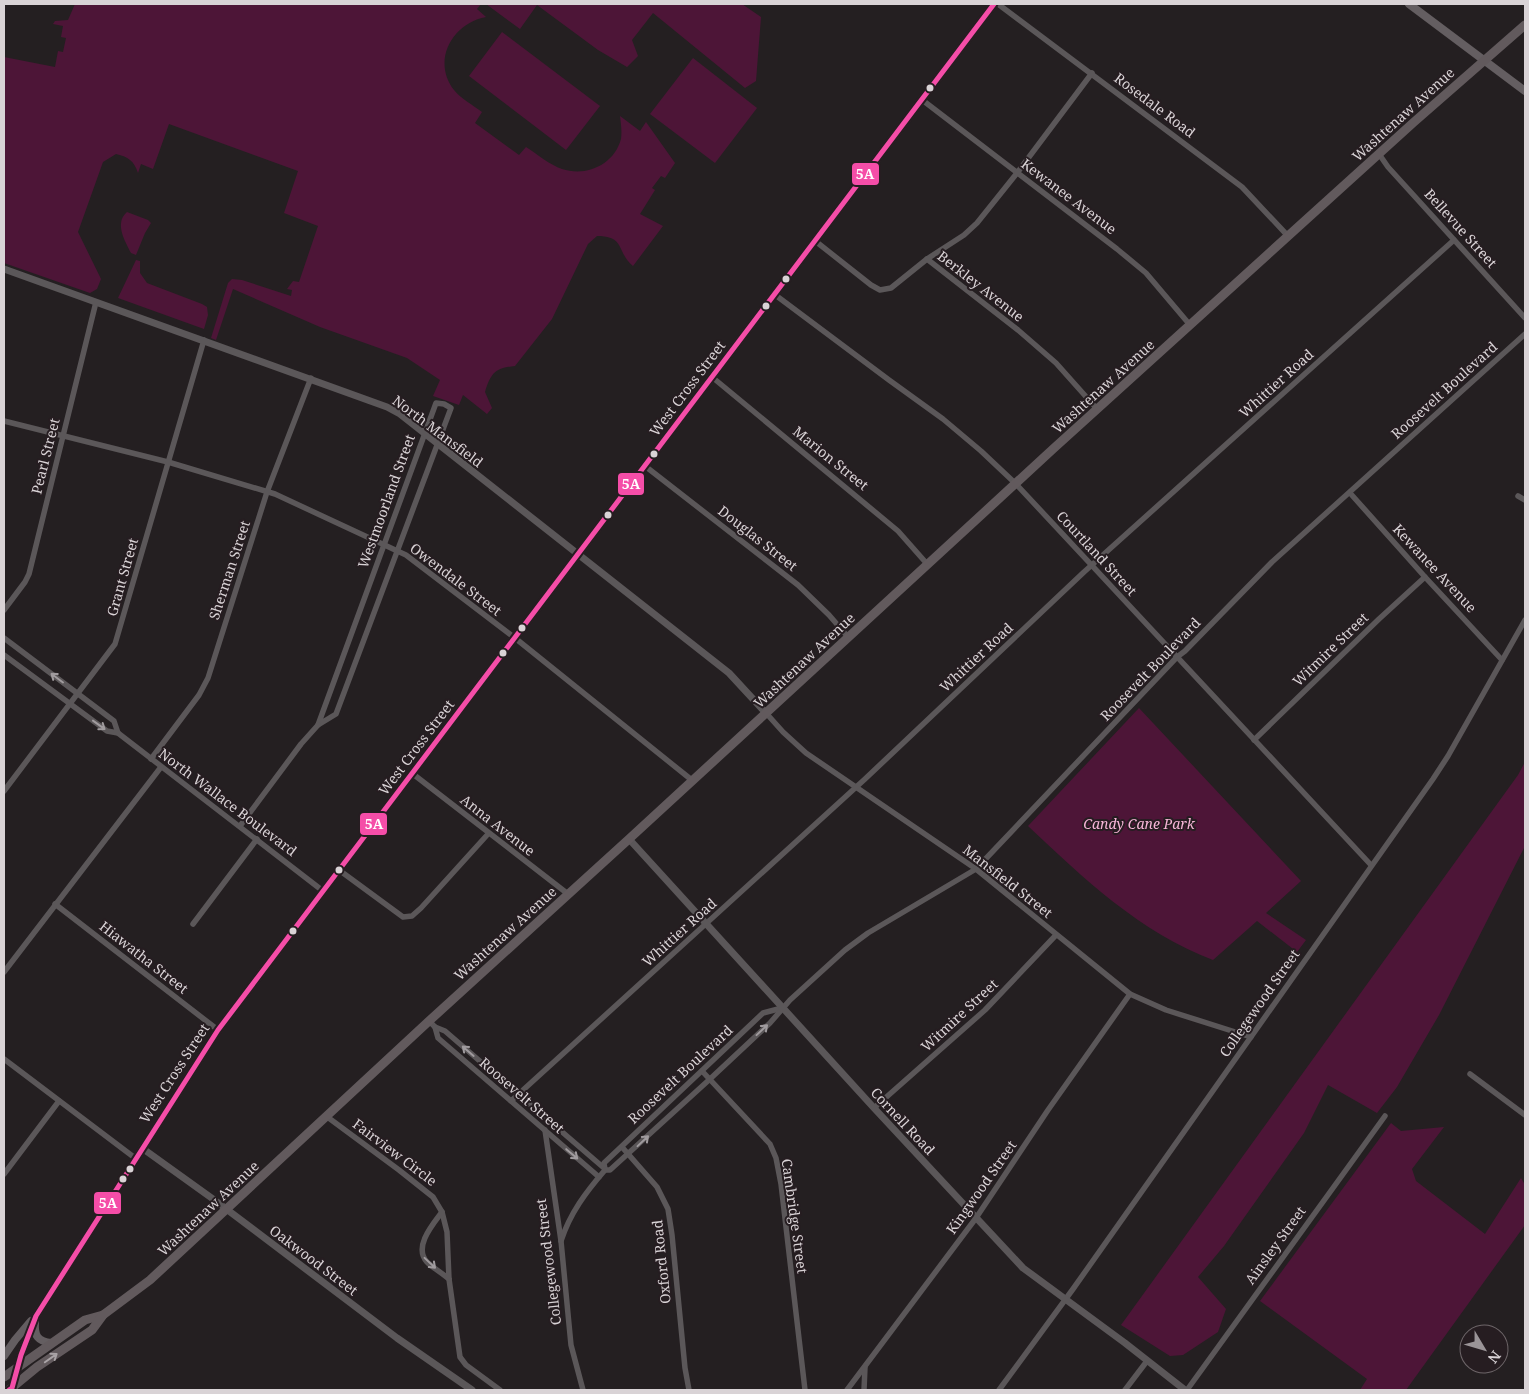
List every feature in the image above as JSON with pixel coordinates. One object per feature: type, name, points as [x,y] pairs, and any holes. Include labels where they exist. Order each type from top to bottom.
[{"type":"main road","name":"West Cross Street","points":[[10,1389],[36,1316],[218,1030],[814,240],[996,4]]},
{"type":"main road","points":[[1409,4],[1525,90]]},
{"type":"main road","name":"Washtenaw Avenue","points":[[10,1389],[37,1367],[92,1330],[103,1316],[150,1280],[326,1116],[432,1024],[568,894],[630,840],[848,637],[1288,236],[1525,25]]},
{"type":"main road","points":[[36,1316],[35,1332],[37,1338],[43,1342],[51,1343]]},
{"type":"main road","points":[[4,1356],[36,1316]]},
{"type":"main road","name":"Washtenaw Avenue","points":[[4,1377],[85,1320],[103,1316]]},
{"type":"street","name":"Rosedale Road","points":[[996,4],[1242,187],[1288,236]]},
{"type":"street","points":[[927,259],[964,235],[977,223],[1092,74]]},
{"type":"street","name":"Kewanee Avenue","points":[[922,99],[1146,273],[1190,325]]},
{"type":"street","name":"Bellevue Street","points":[[1379,154],[1388,167],[1525,318]]},
{"type":"street","name":"Berkley Avenue","points":[[814,240],[871,286],[880,290],[891,288],[927,259],[1018,330],[1056,363],[1097,410]]},
{"type":"street","name":"Whittier Road","points":[[511,1101],[855,788],[1092,565],[1454,240]]},
{"type":"street","name":"North Mansfield","points":[[4,269],[388,407],[438,444],[729,673],[766,713]]},
{"type":"street","name":"Courtland Street","points":[[774,294],[943,419],[1016,484],[1371,865]]},
{"type":"street","name":"Pearl Street","points":[[4,610],[29,574],[96,302]]},
{"type":"street","name":"Roosevelt Boulevard","points":[[561,1241],[566,1225],[574,1210],[605,1170],[610,1170],[710,1079],[845,950],[868,933],[976,869],[1177,657],[1272,562],[1525,334]]},
{"type":"street","name":"Grant Street","points":[[4,791],[115,644],[204,340]]},
{"type":"street","name":"Marion Street","points":[[712,377],[898,531],[928,564]]},
{"type":"street","name":"Sherman Street","points":[[151,759],[199,694],[208,678],[267,492],[310,378]]},
{"type":"street","name":"Westmoorland Street","points":[[240,826],[301,744],[318,725],[336,714],[451,408],[444,404],[436,403],[318,725]]},
{"type":"street","name":"Owendale Street","points":[[4,420],[168,462],[267,492],[397,550],[432,573],[693,781]]},
{"type":"street","name":"Douglas Street","points":[[645,466],[798,585],[848,637]]},
{"type":"street","name":"Kewanee Avenue","points":[[1350,493],[1502,660]]},
{"type":"street","points":[[1518,496],[1525,500]]},
{"type":"street","name":"Witmire Street","points":[[1254,740],[1425,577]]},
{"type":"street","name":"Collegewood Street","points":[[999,1390],[1251,1037],[1448,756],[1525,620]]},
{"type":"street","name":"North Wallace Boulevard","points":[[4,638],[114,721],[118,733]]},
{"type":"street","name":"North Wallace Boulevard","points":[[4,654],[107,731],[118,733],[323,891]]},
{"type":"street","name":"Mansfield Street","points":[[766,713],[797,745],[855,788],[976,869],[1130,994],[1166,1010],[1251,1037]]},
{"type":"street","points":[[4,972],[161,767]]},
{"type":"street","name":"Anna Avenue","points":[[412,774],[568,894]]},
{"type":"street","points":[[339,870],[403,917],[412,916],[488,834]]},
{"type":"street","points":[[193,924],[257,840]]},
{"type":"street","name":"Cornell Road","points":[[630,840],[874,1108],[1023,1268],[1186,1390]]},
{"type":"street","name":"Hiawatha Street","points":[[55,904],[218,1030]]},
{"type":"street","name":"Witmire Street","points":[[874,1108],[985,1010],[1056,935]]},
{"type":"street","name":"Kingwood Street","points":[[847,1390],[976,1218],[1048,1110],[1130,994]]},
{"type":"street","name":"Roosevelt Boulevard","points":[[605,1170],[604,1163],[763,1013],[784,1007]]},
{"type":"street","name":"Roosevelt Street","points":[[432,1024],[445,1031],[605,1170]]},
{"type":"street","name":"Roosevelt Street","points":[[432,1024],[438,1038],[599,1177]]},
{"type":"street","points":[[4,1059],[135,1158]]},
{"type":"street","name":"Cambridge Street","points":[[702,1071],[770,1144],[776,1158],[781,1184],[805,1390]]},
{"type":"street","points":[[1470,1074],[1525,1115]]},
{"type":"street","points":[[4,1174],[59,1101]]},
{"type":"street","name":"Fairview Circle","points":[[326,1116],[433,1197],[442,1212],[447,1232],[449,1279],[460,1357],[466,1365],[500,1390]]},
{"type":"street","name":"Ainsley Street","points":[[1186,1390],[1385,1116]]},
{"type":"street","points":[[544,1130],[551,1123]]},
{"type":"street","name":"Collegewood Street","points":[[544,1130],[561,1241],[571,1345],[583,1390]]},
{"type":"street","name":"Oxford Road","points":[[622,1147],[657,1187],[668,1209],[684,1368],[689,1390]]},
{"type":"street","name":"Oakwood Street","points":[[142,1148],[397,1338],[472,1390]]},
{"type":"street","points":[[442,1212],[428,1232],[423,1244],[422,1254],[426,1261],[449,1279]]},
{"type":"street","points":[[1125,1390],[1147,1360]]},
{"type":"street","points":[[864,1390],[865,1367]]},
{"type":"green space","points":[[75,4],[481,4],[477,9],[486,17],[474,21],[455,35],[445,55],[447,78],[454,90],[482,112],[475,123],[519,155],[526,147],[557,167],[571,171],[580,171],[598,167],[612,156],[621,139],[620,116],[640,131],[646,122],[675,163],[665,178],[661,176],[652,188],[655,190],[640,214],[663,226],[633,266],[617,242],[612,239],[597,236],[588,244],[552,319],[515,366],[498,370],[489,380],[485,392],[492,408],[487,414],[463,395],[459,405],[433,396],[440,380],[407,358],[320,327],[233,289],[216,340],[211,338],[228,283],[232,279],[242,280],[291,296],[292,290],[287,289],[293,281],[299,282],[318,226],[284,213],[298,171],[169,124],[153,169],[141,164],[138,173],[135,165],[130,160],[116,154],[103,162],[78,232],[101,279],[97,289],[90,293],[4,263],[4,57],[55,67],[58,51],[63,52],[66,38],[61,37],[63,26],[53,24],[55,21],[68,20]]},
{"type":"green space","points":[[486,4],[742,4],[761,17],[756,81],[745,88],[653,13],[632,40],[638,56],[627,67],[598,50],[537,5],[520,29]]},
{"type":"green space","points":[[502,32],[600,106],[566,150],[469,76]]},
{"type":"green space","points":[[693,58],[757,108],[715,163],[650,114]]},
{"type":"green space","points":[[127,212],[151,223],[136,255],[131,253],[122,232],[121,221]]},
{"type":"green space","points":[[136,260],[140,261],[140,273],[147,283],[207,307],[208,315],[204,329],[118,298]]},
{"type":"green space","name":"Candy Cane Park","points":[[1139,708],[1301,881],[1266,913],[1306,940],[1297,952],[1257,921],[1213,960],[1187,949],[1161,935],[1114,902],[1028,826]]},
{"type":"green space","points":[[1525,762],[1525,846],[1439,1015],[1397,1087],[1377,1113],[1328,1085],[1304,1133],[1224,1246],[1198,1277],[1226,1309],[1218,1332],[1183,1355],[1170,1356],[1121,1325],[1518,775]]},
{"type":"green space","points":[[1391,1123],[1401,1131],[1444,1127],[1412,1169],[1416,1181],[1485,1234],[1521,1178],[1525,1185],[1525,1225],[1406,1390],[1360,1390],[1367,1379],[1260,1301]]},
{"type":"transit line","name":"5A","points":[[9,1390],[12,1388],[21,1355],[36,1316],[218,1030],[994,4]]}]
